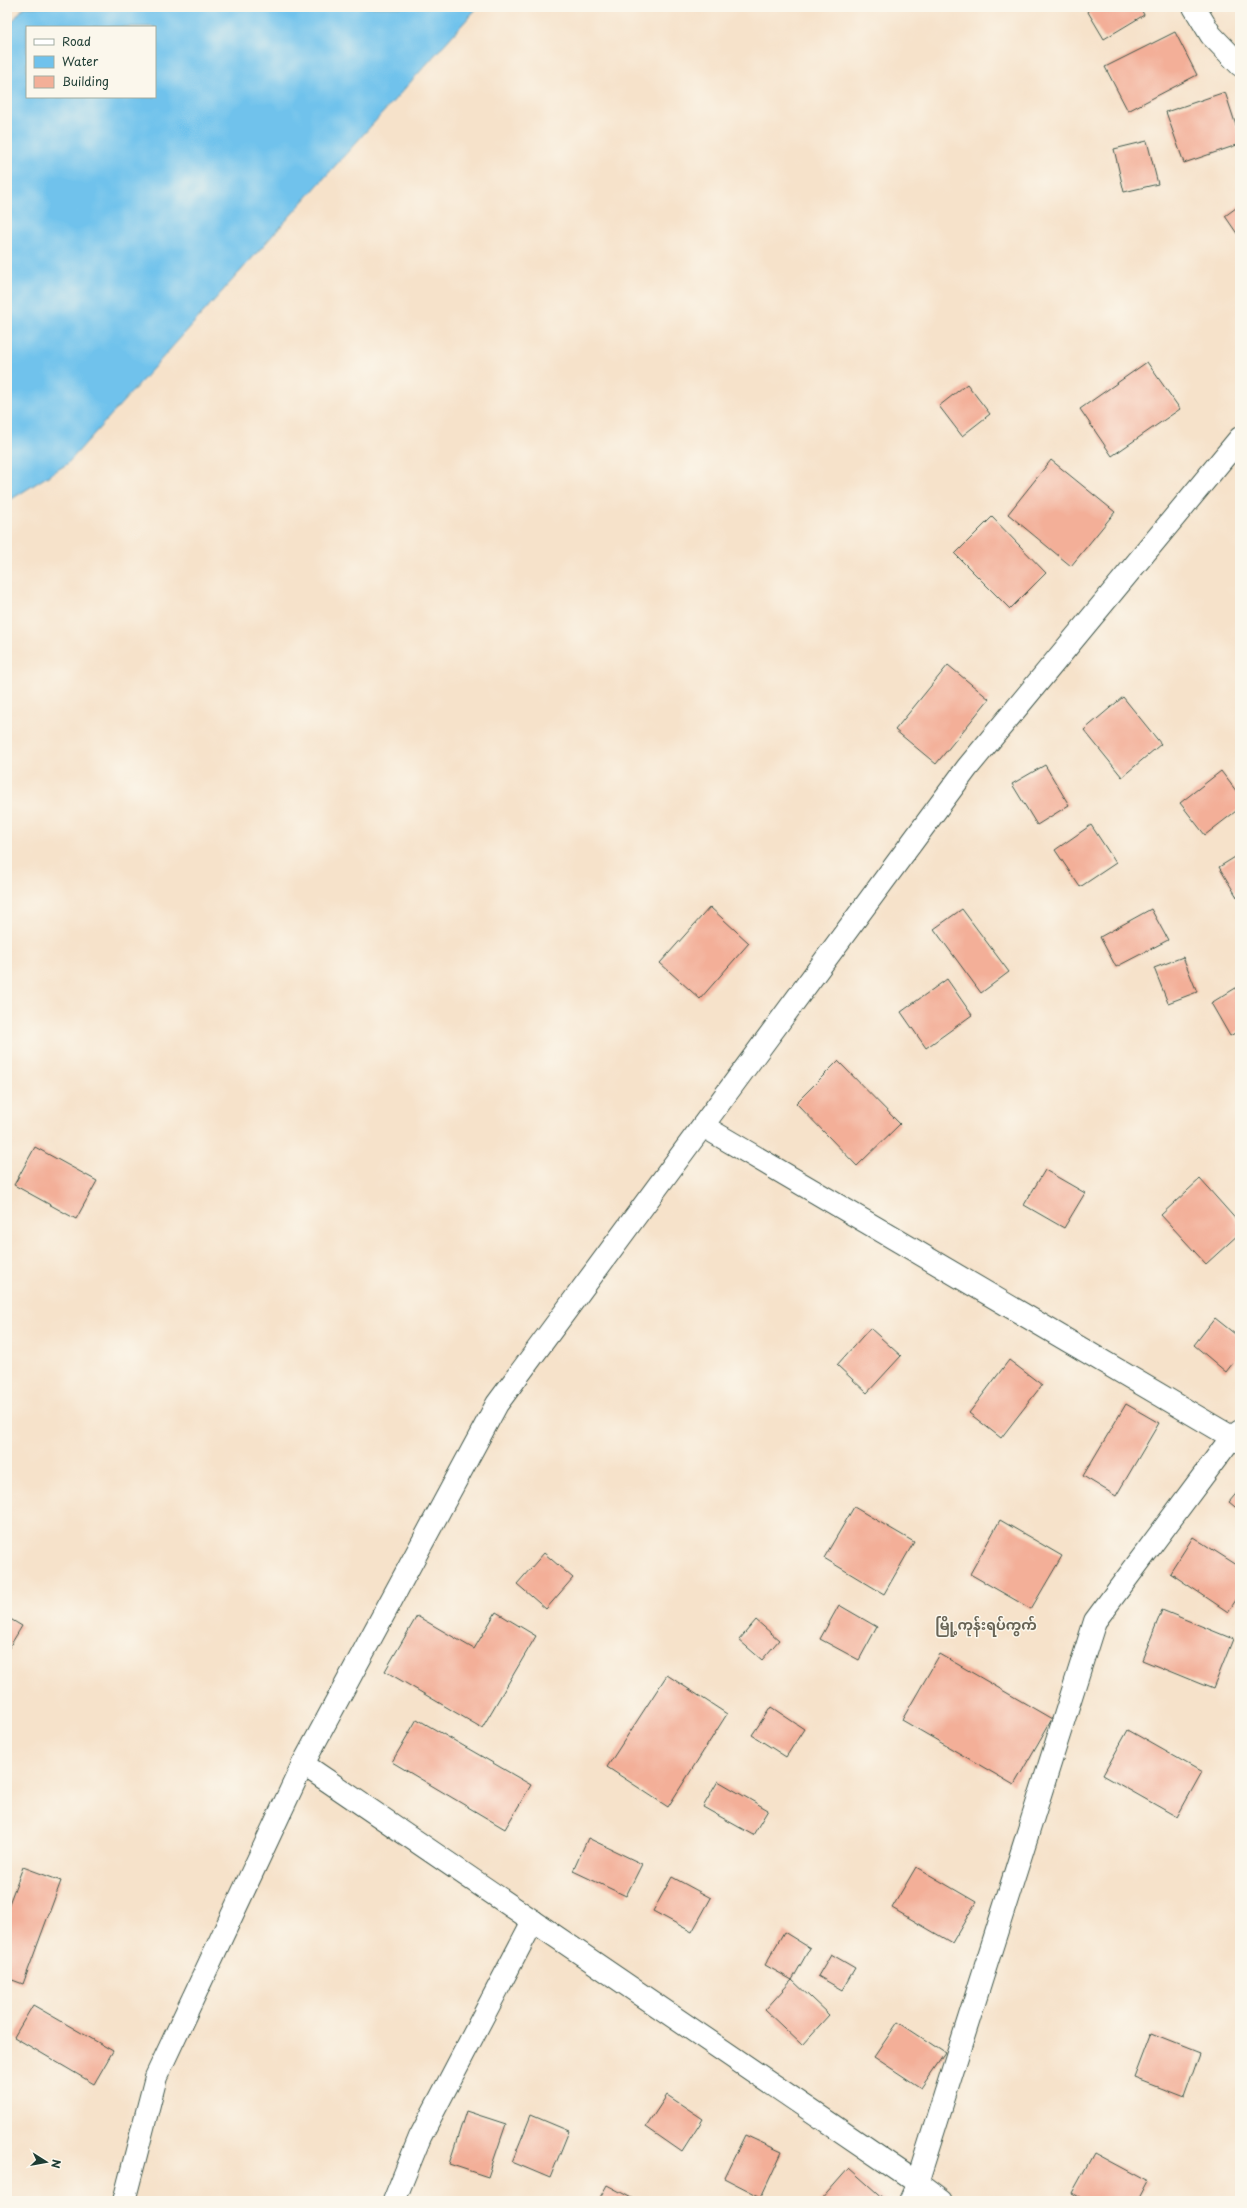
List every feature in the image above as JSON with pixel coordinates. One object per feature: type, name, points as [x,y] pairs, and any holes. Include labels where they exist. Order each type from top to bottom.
[{"type":"street","points":[[1194,7],[1211,35],[1240,65]]},
{"type":"street","points":[[124,2201],[156,2077],[303,1764],[497,1404],[967,768],[1240,438]]},
{"type":"street","points":[[703,1126],[1237,1437],[1095,1621],[913,2192]]},
{"type":"street","points":[[303,1764],[533,1921],[913,2192],[941,2201]]},
{"type":"street","points":[[394,2201],[420,2137],[533,1921]]},
{"type":"water","points":[[24,7],[478,7],[67,464],[7,502],[7,28]]},
{"type":"building","points":[[1085,7],[1140,7],[1144,15],[1104,39]]},
{"type":"building","points":[[1175,32],[1197,75],[1128,111],[1105,67]]},
{"type":"building","points":[[1225,92],[1240,138],[1240,144],[1184,163],[1166,112]]},
{"type":"building","points":[[1147,141],[1158,184],[1124,192],[1114,149]]},
{"type":"building","points":[[1240,205],[1240,238],[1225,216]]},
{"type":"building","points":[[1147,362],[1180,409],[1112,456],[1080,409]]},
{"type":"building","points":[[967,384],[990,414],[962,436],[939,406]]},
{"type":"building","points":[[1051,460],[1115,512],[1071,566],[1008,514]]},
{"type":"building","points":[[992,517],[1046,573],[1010,609],[955,554]]},
{"type":"building","points":[[948,665],[989,699],[936,764],[895,730]]},
{"type":"building","points":[[1123,697],[1161,744],[1122,777],[1084,730]]},
{"type":"building","points":[[1045,765],[1069,805],[1037,825],[1012,784]]},
{"type":"building","points":[[1221,771],[1240,796],[1240,808],[1205,835],[1180,803]]},
{"type":"building","points":[[1091,825],[1116,863],[1080,887],[1055,850]]},
{"type":"building","points":[[1240,854],[1240,895],[1237,897],[1219,867]]},
{"type":"building","points":[[710,907],[749,943],[700,999],[660,963]]},
{"type":"building","points":[[962,909],[1009,972],[981,993],[934,929]]},
{"type":"building","points":[[1151,909],[1168,940],[1116,967],[1100,937]]},
{"type":"building","points":[[1183,957],[1197,992],[1168,1003],[1154,968]]},
{"type":"building","points":[[947,979],[972,1015],[926,1048],[901,1012]]},
{"type":"building","points":[[1239,986],[1240,1030],[1230,1036],[1211,1003]]},
{"type":"building","points":[[838,1061],[900,1124],[857,1166],[796,1103]]},
{"type":"building","points":[[35,1147],[97,1181],[76,1219],[14,1185]]},
{"type":"building","points":[[1045,1170],[1085,1193],[1064,1228],[1024,1205]]},
{"type":"building","points":[[1200,1179],[1240,1224],[1240,1233],[1206,1264],[1161,1215]]},
{"type":"building","points":[[1215,1318],[1240,1338],[1240,1354],[1226,1372],[1194,1345]]},
{"type":"building","points":[[870,1328],[901,1356],[867,1393],[837,1365]]},
{"type":"building","points":[[1009,1360],[1042,1385],[1001,1438],[969,1413]]},
{"type":"building","points":[[1126,1404],[1159,1423],[1116,1496],[1083,1476]]},
{"type":"building","points":[[1240,1489],[1240,1511],[1229,1502]]},
{"type":"building","points":[[854,1507],[914,1542],[884,1594],[824,1558]]},
{"type":"building","points":[[1000,1520],[1062,1556],[1031,1609],[970,1574]]},
{"type":"building","points":[[1193,1537],[1240,1567],[1240,1594],[1228,1612],[1170,1573]]},
{"type":"building","points":[[544,1553],[573,1578],[546,1609],[517,1584]]},
{"type":"building","points":[[839,1605],[877,1627],[859,1660],[820,1639]]},
{"type":"building","points":[[1162,1610],[1233,1639],[1213,1689],[1142,1660]]},
{"type":"building","points":[[496,1612],[536,1636],[482,1728],[385,1671],[417,1616],[474,1649]]},
{"type":"building","points":[[7,1617],[22,1626],[7,1651]]},
{"type":"building","points":[[756,1620],[779,1640],[762,1660],[739,1640]]},
{"type":"building","points":[[940,1654],[1052,1719],[1014,1785],[902,1720]]},
{"type":"building","points":[[667,1675],[727,1714],[668,1807],[607,1767]]},
{"type":"building","points":[[771,1707],[804,1729],[786,1757],[752,1735]]},
{"type":"building","points":[[417,1719],[531,1785],[505,1829],[392,1762]]},
{"type":"building","points":[[1128,1730],[1202,1772],[1177,1817],[1103,1775]]},
{"type":"building","points":[[718,1781],[768,1810],[753,1835],[703,1807]]},
{"type":"building","points":[[588,1838],[642,1864],[626,1896],[573,1871]]},
{"type":"building","points":[[23,1867],[61,1881],[23,1984],[7,1978],[7,1909]]},
{"type":"building","points":[[916,1867],[976,1902],[952,1943],[892,1908]]},
{"type":"building","points":[[672,1877],[711,1898],[692,1932],[653,1911]]},
{"type":"building","points":[[784,1932],[810,1948],[792,1980],[765,1965]]},
{"type":"building","points":[[831,1954],[855,1968],[842,1990],[818,1976]]},
{"type":"building","points":[[792,1980],[829,2015],[802,2045],[765,2010]]},
{"type":"building","points":[[33,2005],[113,2051],[94,2084],[14,2037]]},
{"type":"building","points":[[898,2022],[945,2053],[921,2088],[874,2057]]},
{"type":"building","points":[[1151,2033],[1199,2052],[1183,2097],[1134,2078]]},
{"type":"building","points":[[667,2095],[703,2119],[682,2152],[646,2127]]},
{"type":"building","points":[[466,2111],[506,2124],[488,2177],[449,2164]]},
{"type":"building","points":[[531,2115],[569,2131],[550,2178],[512,2162]]},
{"type":"building","points":[[745,2135],[782,2152],[761,2197],[724,2178]]},
{"type":"building","points":[[1094,2153],[1148,2182],[1138,2201],[1087,2201],[1072,2193]]},
{"type":"building","points":[[849,2168],[886,2201],[820,2201]]},
{"type":"building","points":[[607,2185],[637,2201],[598,2201]]},
{"type":"district","name":"မြို့ကုန်းရပ်ကွက်","points":[[986,1624]]}]
